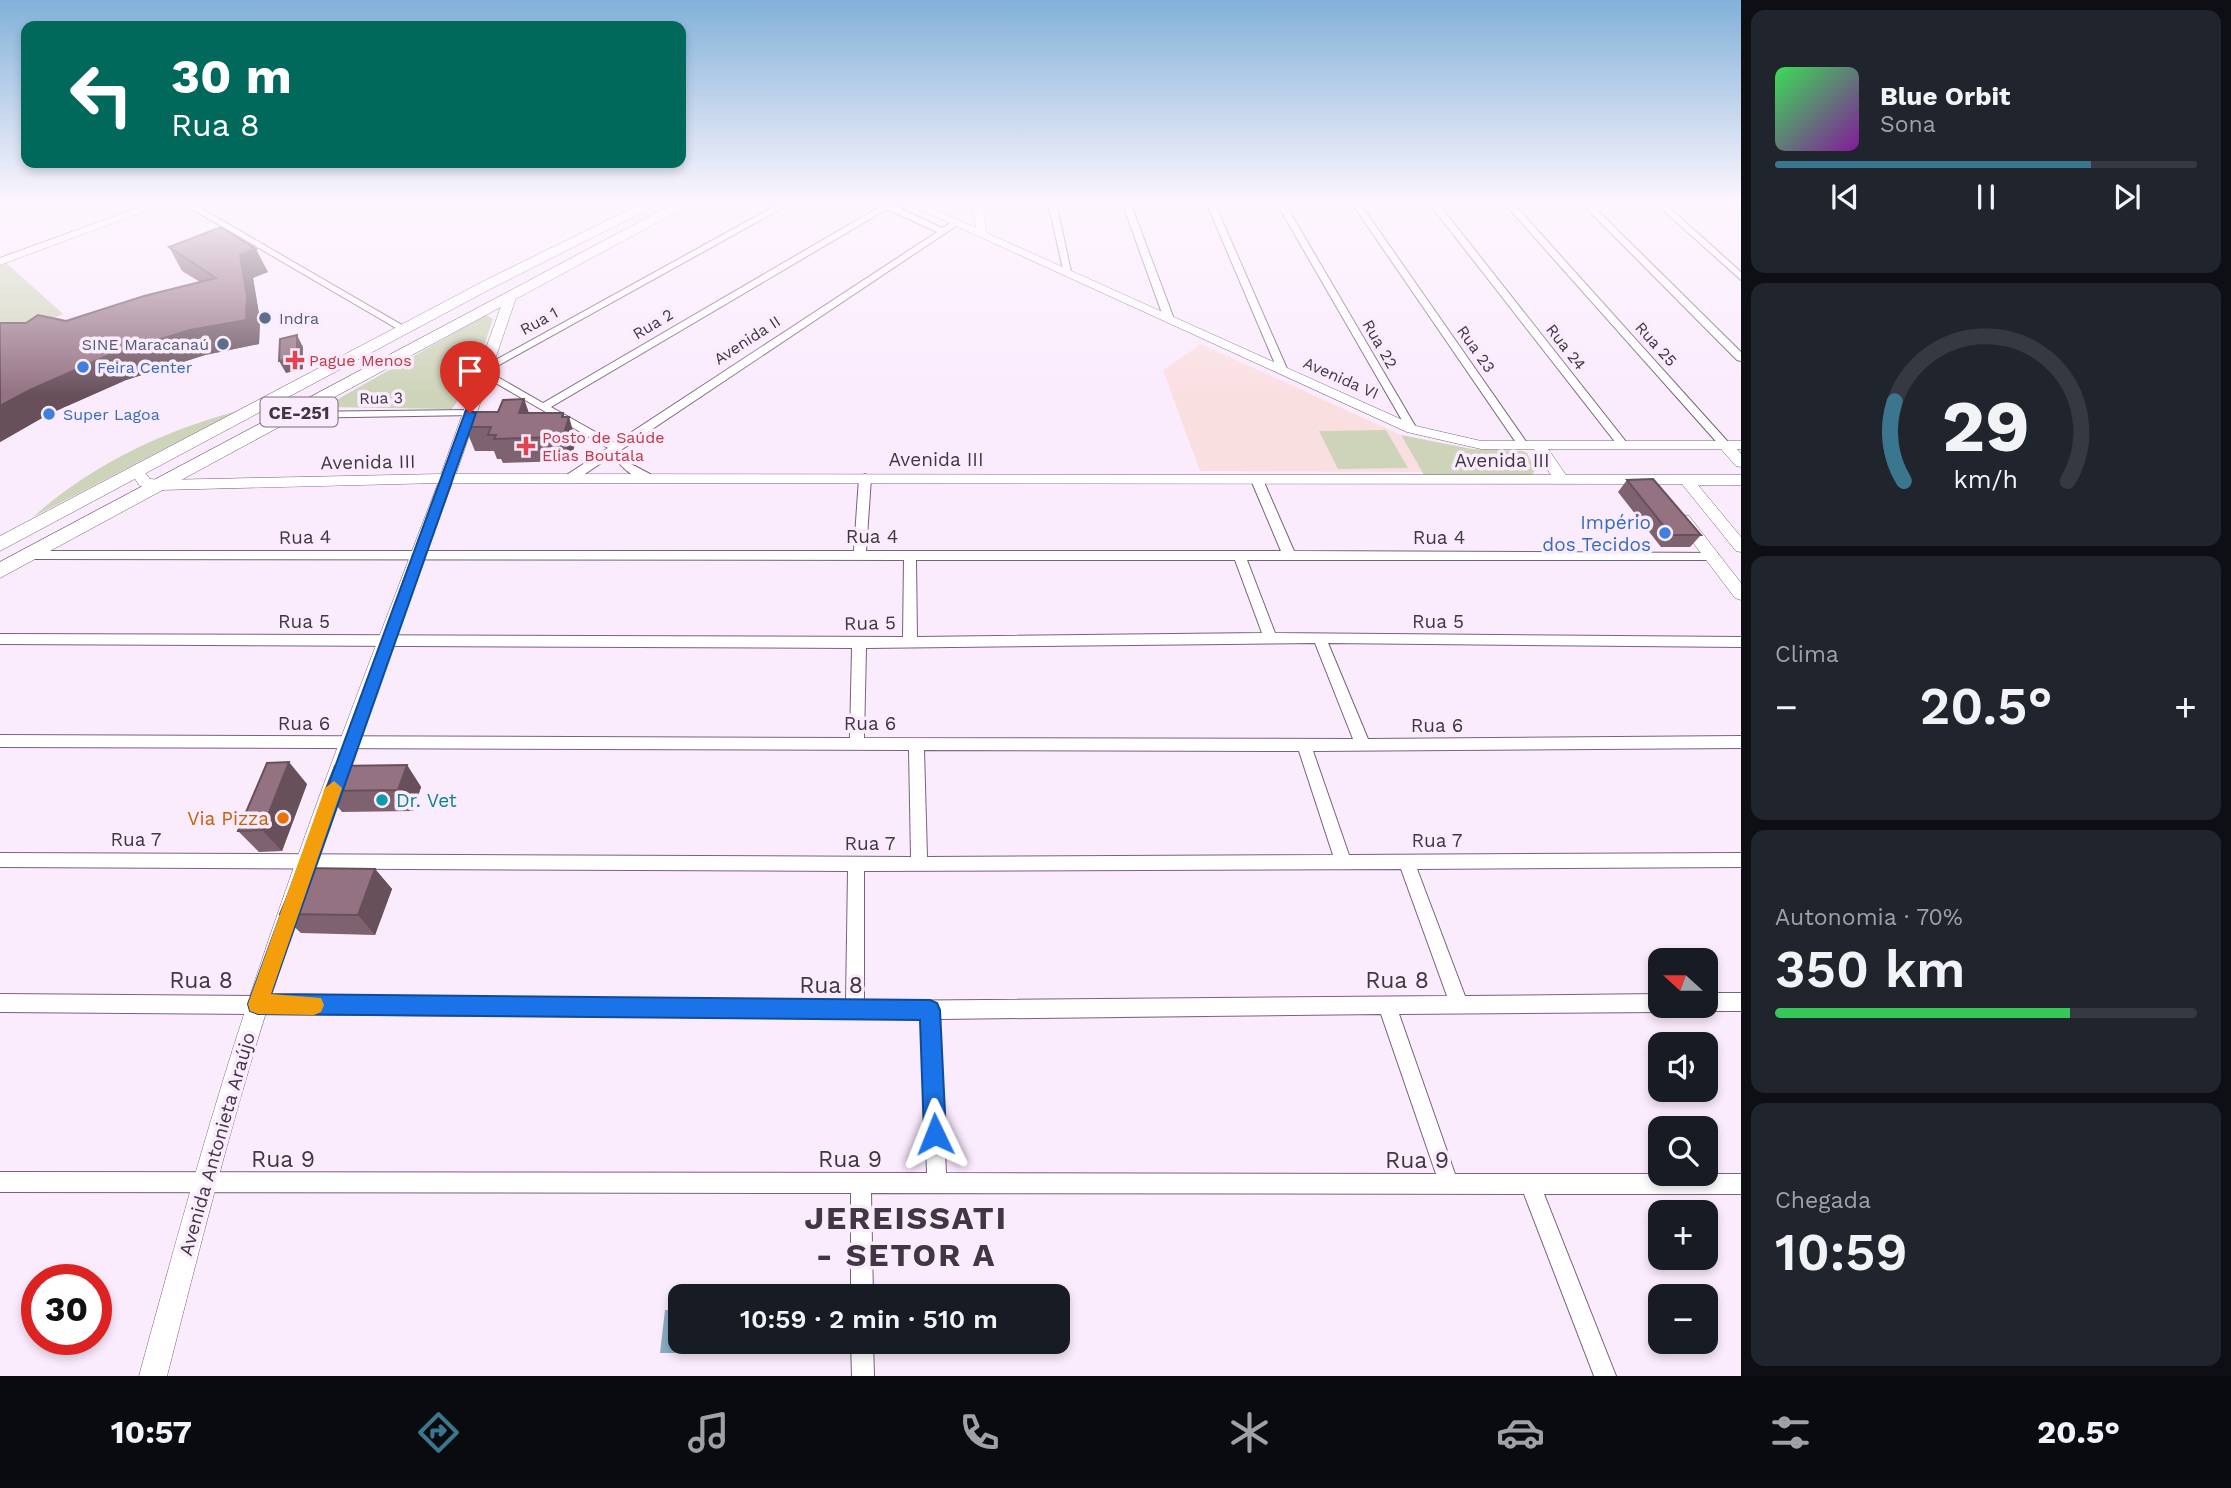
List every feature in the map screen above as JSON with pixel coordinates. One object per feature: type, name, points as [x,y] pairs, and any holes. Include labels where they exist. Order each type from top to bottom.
[{"type":"main road","name":"CE-251","points":[[0,544],[404,329],[528,266]]},
{"type":"main road","name":"CE-251","points":[[0,571],[566,266]]},
{"type":"street","points":[[295,266],[404,329]]},
{"type":"street","name":"Rua 1","points":[[486,371],[674,266]]},
{"type":"street","name":"Rua 2","points":[[545,406],[780,266]]},
{"type":"street","name":"Avenida II","points":[[572,477],[888,266]]},
{"type":"street","name":"Avenida VI","points":[[1052,266],[1412,429],[1460,442],[1531,445],[1741,445]]},
{"type":"street","points":[[1067,266],[1069,274]]},
{"type":"street","points":[[1150,266],[1169,318]]},
{"type":"street","points":[[1238,266],[1283,371]]},
{"type":"street","name":"Rua 22","points":[[1317,266],[1412,429]]},
{"type":"street","name":"Rua 23","points":[[1402,266],[1531,445]]},
{"type":"street","name":"Rua 24","points":[[1482,266],[1623,445]]},
{"type":"street","name":"Rua 25","points":[[1565,266],[1725,445]]},
{"type":"street","points":[[1649,266],[1741,358]]},
{"type":"street","name":"Avenida Antonieta Araújo","points":[[153,1376],[204,1183],[258,1004],[511,295]]},
{"type":"street","points":[[486,371],[614,447],[625,465],[646,477]]},
{"type":"street","name":"Rua 3","points":[[293,415],[470,413]]},
{"type":"street","points":[[1531,445],[1562,480]]},
{"type":"street","points":[[1725,445],[1741,463]]},
{"type":"street","points":[[137,472],[145,483],[160,485]]},
{"type":"street","name":"Avenida III","points":[[160,485],[572,477],[1741,480]]},
{"type":"street","points":[[860,555],[865,478]]},
{"type":"street","points":[[1257,480],[1290,557]]},
{"type":"street","points":[[1651,480],[1741,594]]},
{"type":"street","points":[[1686,480],[1741,547]]},
{"type":"street","name":"Rua 4","points":[[32,555],[1713,556]]},
{"type":"street","points":[[910,555],[910,641]]},
{"type":"street","points":[[1240,557],[1270,638]]},
{"type":"street","name":"Rua 5","points":[[0,639],[859,643],[1270,638],[1741,642]]},
{"type":"street","points":[[1320,640],[1363,745]]},
{"type":"street","points":[[857,742],[859,643]]},
{"type":"street","name":"Rua 6","points":[[0,741],[1304,745],[1741,743]]},
{"type":"street","points":[[916,742],[919,864]]},
{"type":"street","points":[[1304,745],[1343,861]]},
{"type":"street","name":"Rua 7","points":[[0,860],[856,864],[1741,860]]},
{"type":"street","points":[[1406,862],[1459,1005]]},
{"type":"street","points":[[855,1010],[856,864]]},
{"type":"street","points":[[1718,1002],[1741,1002]]},
{"type":"street","name":"Rua 8","points":[[0,1003],[855,1010],[1648,1003]]},
{"type":"street","points":[[1387,1004],[1449,1184]]},
{"type":"street","points":[[930,1010],[937,1184]]},
{"type":"street","name":"Rua 9","points":[[0,1182],[1741,1184]]},
{"type":"street","points":[[861,1184],[862,1284]]},
{"type":"street","points":[[1530,1184],[1605,1376]]},
{"type":"street","points":[[862,1354],[863,1376]]},
{"type":"shaded area","points":[[1201,344],[1401,435],[1422,472],[1200,471],[1163,370]]},
{"type":"green space","points":[[0,266],[10,266],[63,314],[43,323],[30,320],[0,337]]},
{"type":"green space","points":[[486,315],[493,319],[472,380],[452,409],[324,407]]},
{"type":"green space","points":[[237,411],[33,517],[80,481],[129,452],[182,429]]},
{"type":"green space","points":[[1386,430],[1408,468],[1338,469],[1319,431]]},
{"type":"green space","points":[[1401,435],[1472,449],[1522,451],[1527,453],[1535,470],[1532,475],[1424,475]]},
{"type":"water","points":[[665,1310],[668,1310],[668,1353],[660,1353]]},
{"type":"building","points":[[198,266],[242,266],[247,296],[246,320],[190,330],[109,355],[0,406],[0,323],[26,323],[38,315],[66,321],[144,296],[216,278]]},
{"type":"building","points":[[297,335],[297,357],[279,361],[280,339]]},
{"type":"building","points":[[524,399],[519,413],[563,413],[562,417],[569,417],[563,437],[494,439],[496,435],[488,435],[491,427],[465,427],[471,412],[498,412],[503,400]]},
{"type":"building","points":[[1653,479],[1701,535],[1671,535],[1627,480]]},
{"type":"building","points":[[289,762],[262,830],[238,831],[267,763]]},
{"type":"building","points":[[407,765],[398,790],[325,791],[335,766]]},
{"type":"building","points":[[300,868],[375,869],[358,915],[280,914]]},
{"type":"slow traffic","points":[[314,1005],[258,1004],[334,788]]},
{"type":"place","name":"Indra","points":[[265,318]]},
{"type":"place","name":"SINE Maracanaú","points":[[223,344]]},
{"type":"place","name":"Pague Menos","points":[[295,360]]},
{"type":"place","name":"Feira Center","points":[[83,367]]},
{"type":"place","name":"Super Lagoa","points":[[49,414]]},
{"type":"place","name":"Posto de Saúde Elias Boutala","points":[[526,446]]},
{"type":"place","name":"Império dos Tecidos","points":[[1665,533]]},
{"type":"place","name":"Dr. Vet","points":[[382,800]]},
{"type":"place","name":"Via Pizza","points":[[283,818]]},
{"type":"district","name":"JEREISSATI - SETOR A","points":[[906,1236]]},
{"type":"route","points":[[470,413],[349,743],[258,1004],[930,1010],[935,1134]]}]
